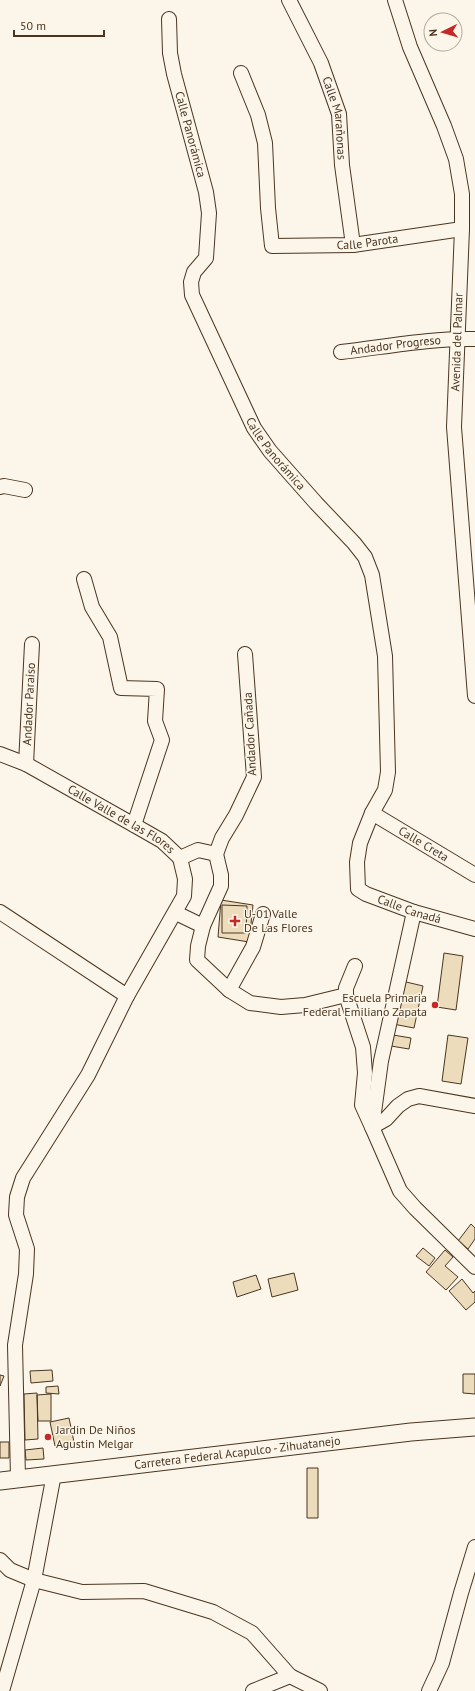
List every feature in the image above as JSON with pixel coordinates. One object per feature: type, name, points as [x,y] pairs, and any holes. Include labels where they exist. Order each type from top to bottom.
[{"type":"main road","name":"Carretera Federal Acapulco - Zihuatanejo","points":[[0,1481],[411,1432],[475,1427]]},
{"type":"street","name":"Calle Marañonas","points":[[289,0],[321,63],[339,114],[342,165],[353,245]]},
{"type":"street","name":"Avenida del Palmar","points":[[395,0],[410,47],[444,126],[456,159],[462,194],[462,229],[454,427],[475,696]]},
{"type":"street","name":"Calle Panorámica","points":[[169,19],[170,54],[174,74],[206,192],[209,213],[206,258],[194,272],[191,282],[192,295],[254,428],[270,451],[354,543],[365,557],[372,575],[385,656],[388,772],[385,790],[372,813],[360,843],[357,862],[357,876]]},
{"type":"street","name":"Calle Parota","points":[[241,72],[258,115],[265,143],[272,246],[353,245],[462,229]]},
{"type":"street","name":"Andador Progreso","points":[[341,352],[457,339],[475,339]]},
{"type":"street","points":[[0,487],[4,486],[24,490]]},
{"type":"street","points":[[84,579],[92,607],[110,637],[122,688],[157,689],[155,721],[162,740],[134,825]]},
{"type":"street","name":"Andador Paraíso","points":[[26,764],[32,644]]},
{"type":"street","name":"Andador Cañada","points":[[216,854],[222,838],[254,778],[245,654]]},
{"type":"street","name":"Calle Valle de las Flores","points":[[0,754],[26,764],[162,841],[180,858],[198,850],[216,854]]},
{"type":"street","name":"Calle Creta","points":[[372,813],[475,875]]},
{"type":"street","points":[[216,854],[221,875],[221,886],[203,926],[198,946],[197,960],[229,990],[250,1003],[281,1007],[305,1005],[346,995]]},
{"type":"street","points":[[18,1478],[15,1345],[26,1274],[27,1250],[16,1215],[17,1197],[24,1178],[88,1075],[127,996],[176,913],[184,896],[185,879],[180,858]]},
{"type":"street","name":"Calle Canadá","points":[[357,876],[358,889],[414,912],[475,929]]},
{"type":"street","points":[[0,912],[127,996]]},
{"type":"street","points":[[372,1127],[381,1062],[414,912]]},
{"type":"street","points":[[176,913],[203,926]]},
{"type":"street","points":[[229,990],[253,947],[263,914]]},
{"type":"street","points":[[355,966],[346,988],[346,995],[363,1047],[365,1073],[362,1105],[400,1191],[415,1208],[475,1267]]},
{"type":"street","points":[[372,1127],[386,1119],[398,1106],[408,1099],[419,1096],[475,1106]]},
{"type":"street","points":[[2,1691],[34,1580],[54,1474]]},
{"type":"street","points":[[429,1691],[442,1663],[475,1547]]},
{"type":"street","points":[[0,1560],[10,1570],[34,1580],[82,1592],[144,1591],[212,1612],[252,1633],[290,1676],[320,1691]]},
{"type":"street","points":[[253,1691],[290,1676]]},
{"type":"building","name":"U-01 Valle De Las Flores","points":[[221,900],[253,905],[249,942],[218,937]]},
{"type":"building","points":[[222,905],[247,906],[246,933],[222,933]]},
{"type":"building","points":[[444,953],[463,956],[456,1010],[437,1007]]},
{"type":"building","points":[[402,981],[423,986],[414,1028],[393,1024]]},
{"type":"building","points":[[393,1035],[411,1038],[409,1049],[391,1046]]},
{"type":"building","points":[[448,1035],[468,1038],[461,1084],[442,1081]]},
{"type":"building","points":[[471,1224],[475,1228],[475,1239],[468,1249],[458,1241]]},
{"type":"building","points":[[423,1248],[435,1258],[429,1266],[416,1256]]},
{"type":"building","points":[[445,1250],[453,1257],[445,1266],[458,1277],[446,1290],[426,1272]]},
{"type":"building","points":[[294,1273],[298,1290],[272,1297],[268,1279]]},
{"type":"building","points":[[256,1275],[261,1289],[237,1297],[233,1282]]},
{"type":"building","points":[[462,1279],[473,1293],[475,1291],[475,1302],[466,1310],[449,1291]]},
{"type":"building","points":[[52,1370],[53,1381],[31,1383],[30,1371]]},
{"type":"building","points":[[463,1374],[475,1374],[475,1394],[463,1393]]},
{"type":"building","points":[[0,1375],[4,1376],[0,1386]]},
{"type":"building","points":[[58,1386],[59,1394],[46,1393],[46,1387]]},
{"type":"building","points":[[37,1393],[38,1439],[25,1440],[24,1394]]},
{"type":"building","points":[[51,1394],[51,1421],[38,1421],[37,1395]]},
{"type":"building","points":[[69,1418],[74,1442],[55,1446],[50,1422]]},
{"type":"building","points":[[0,1442],[9,1442],[9,1458],[0,1458]]},
{"type":"building","points":[[43,1448],[44,1459],[26,1460],[25,1450]]},
{"type":"building","points":[[307,1468],[318,1468],[318,1518],[307,1518]]},
{"type":"place","name":"U-01 Valle De Las Flores","points":[[235,921]]},
{"type":"place","name":"Escuela Primaria Federal Emiliano Zapata","points":[[435,1005]]},
{"type":"place","name":"Jardin De Niños Agustin Melgar","points":[[48,1437]]}]
